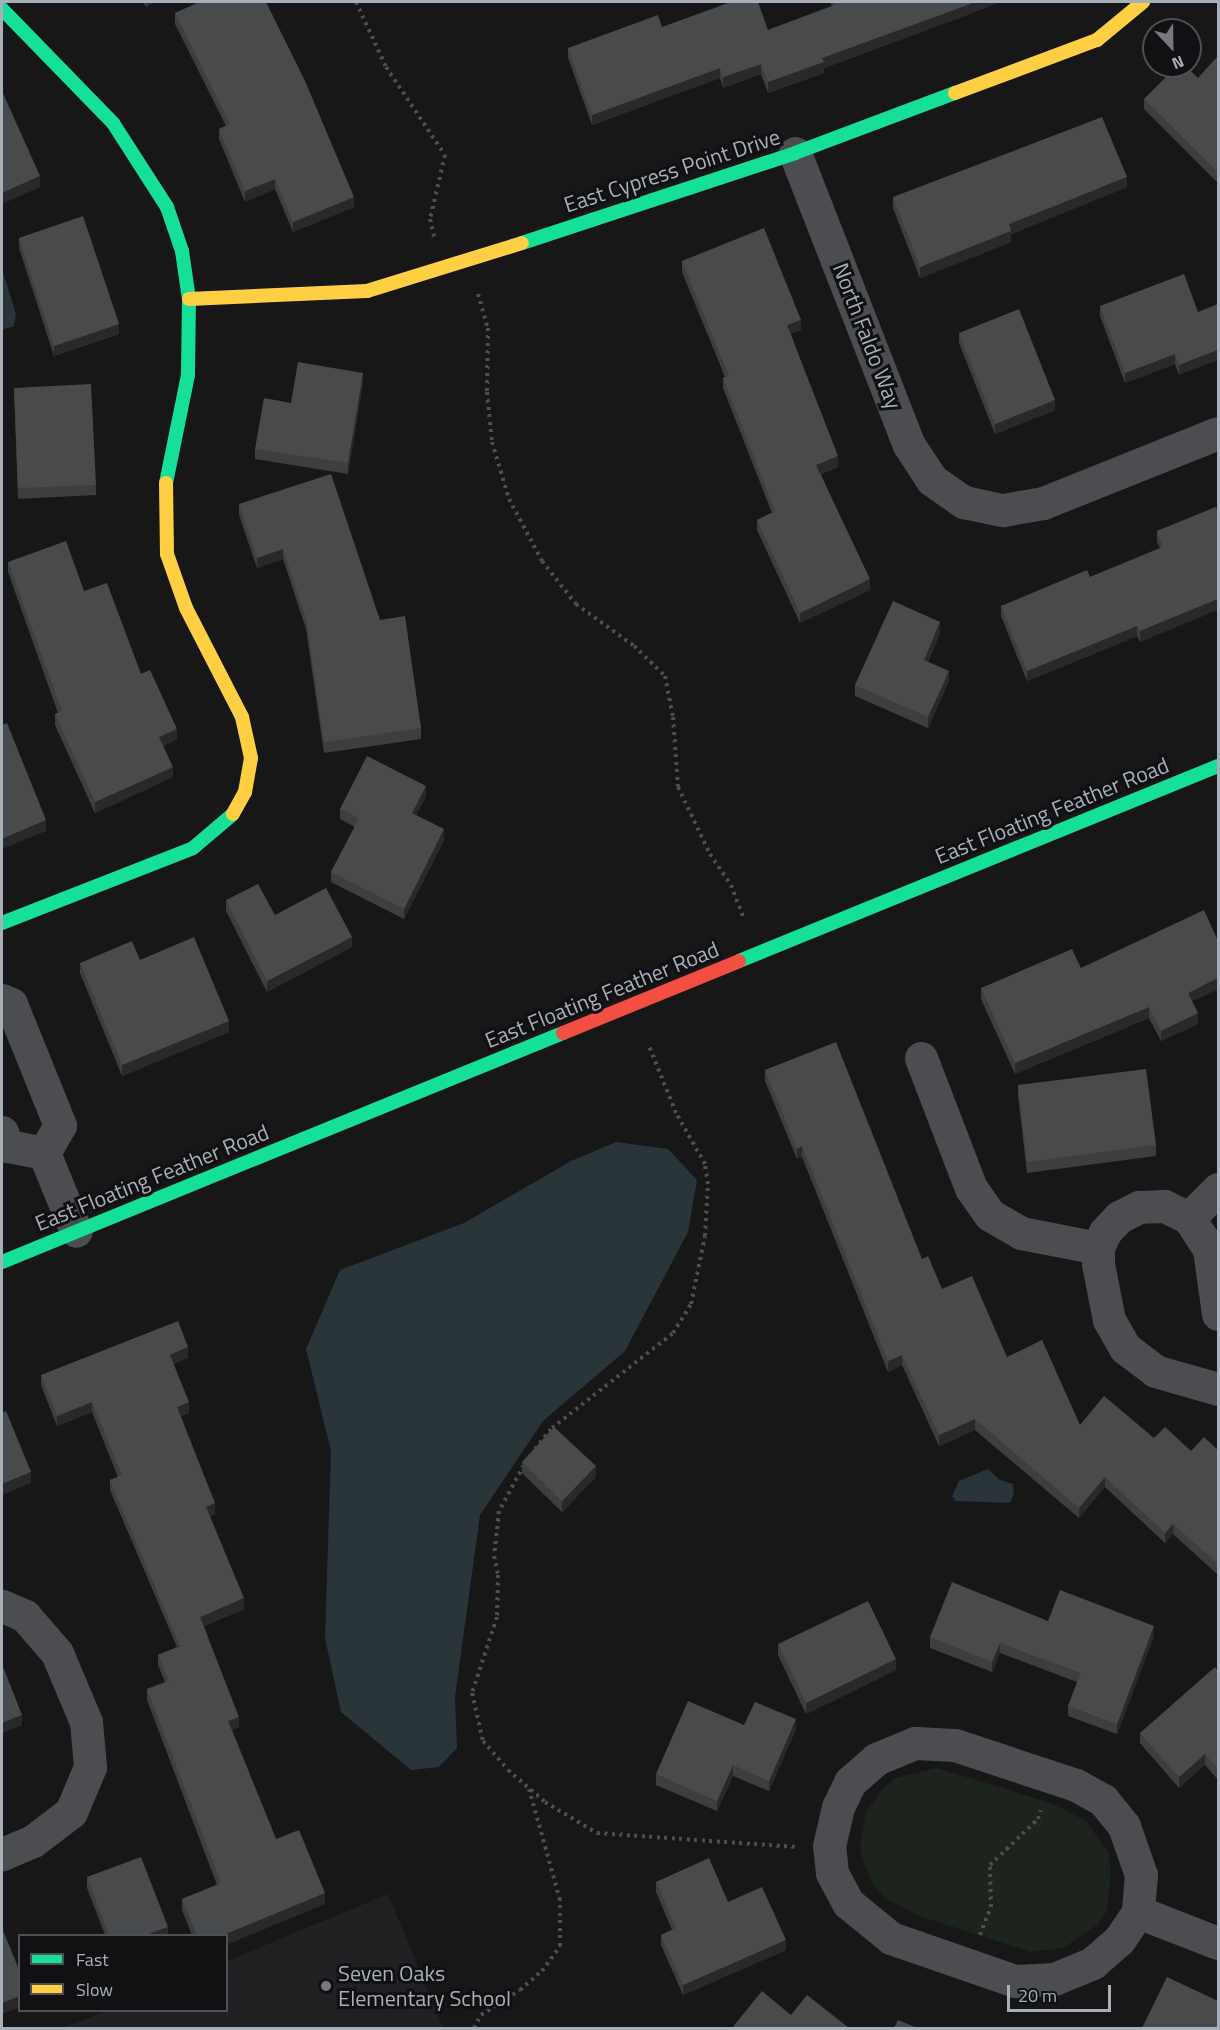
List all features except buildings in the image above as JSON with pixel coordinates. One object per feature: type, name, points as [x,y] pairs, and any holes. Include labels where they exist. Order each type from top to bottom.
[{"type":"street","name":"East Cypress Point Drive","points":[[189,299],[367,291],[795,153],[1097,40],[1143,2]]},
{"type":"street","points":[[2,9],[113,123],[141,162],[167,207],[182,251],[189,299],[188,375],[164,493],[167,554],[186,608],[242,717],[251,758],[245,792],[230,820],[193,848],[2,923]]},
{"type":"street","name":"North Faldo Way","points":[[795,153],[909,445],[932,480],[964,502],[1003,510],[1043,503],[1218,433]]},
{"type":"street","name":"East Floating Feather Road","points":[[2,1262],[1218,766]]},
{"type":"street","points":[[2,1000],[11,1004],[60,1125],[44,1154]]},
{"type":"street","points":[[921,1058],[970,1188],[990,1215],[1021,1233],[1098,1248]]},
{"type":"street","points":[[2,1132],[7,1146],[44,1154]]},
{"type":"street","points":[[44,1154],[76,1231]]},
{"type":"street","points":[[1189,1218],[1218,1189]]},
{"type":"street","points":[[1218,1314],[1209,1250],[1189,1218],[1164,1206],[1139,1207],[1119,1217],[1105,1232],[1098,1248],[1109,1320],[1125,1348],[1155,1371],[1218,1389]]},
{"type":"street","points":[[2,1854],[33,1841],[71,1812],[90,1767],[86,1722],[57,1653],[13,1611]]},
{"type":"street","points":[[915,1743],[955,1744],[1076,1785],[1103,1800],[1124,1826],[1142,1875],[1138,1912],[1119,1940],[1093,1963],[1054,1979],[1015,1981],[891,1938],[848,1903],[832,1873],[829,1846],[838,1807],[850,1782],[876,1759],[915,1743]]},
{"type":"street","points":[[1138,1912],[1218,1943]]},
{"type":"path","points":[[356,2],[386,67],[445,155],[430,219],[436,243]]},
{"type":"path","points":[[478,294],[488,328],[487,392],[492,442],[509,499],[542,561],[576,604],[634,646],[665,676],[673,717],[678,787],[710,854],[731,885],[743,917]]},
{"type":"path","points":[[649,1046],[676,1113],[705,1164],[708,1184],[701,1264],[682,1323],[552,1428],[525,1463],[499,1510],[494,1556],[498,1575],[497,1617],[472,1693],[483,1741],[528,1788],[597,1833],[807,1848]]},
{"type":"path","points":[[474,2028],[481,2015],[520,1990],[542,1971],[560,1946],[560,1900],[528,1788]]},
{"type":"path","points":[[978,1941],[991,1906],[990,1864],[1038,1819],[1043,1804]]},
{"type":"shaded area","points":[[2,269],[16,314],[14,326],[2,330]]},
{"type":"shaded area","points":[[616,1142],[668,1149],[697,1180],[688,1232],[625,1351],[543,1421],[480,1515],[455,1697],[457,1748],[439,1767],[411,1770],[341,1712],[325,1638],[331,1451],[306,1349],[340,1270],[464,1223],[571,1161]]},
{"type":"shaded area","points":[[988,1469],[1000,1480],[1013,1484],[1014,1493],[1010,1503],[956,1501],[952,1496],[959,1481]]},
{"type":"shaded area","points":[[937,1768],[1051,1803],[1086,1821],[1108,1852],[1111,1872],[1107,1911],[1097,1925],[1063,1948],[1030,1952],[920,1916],[885,1898],[872,1883],[860,1847],[866,1812],[880,1792],[895,1778]]},
{"type":"shaded area","name":"Seven Oaks Elementary School","points":[[388,1894],[443,2028],[62,2028],[103,2012],[228,2012],[228,1961]]},
{"type":"traffic: fast","points":[[2,9],[113,123],[167,207],[182,251],[189,299],[188,375],[166,483]]},
{"type":"traffic: fast","points":[[522,243],[795,153],[955,93]]},
{"type":"traffic: fast","points":[[739,961],[1218,766]]},
{"type":"traffic: fast","points":[[2,923],[193,848],[233,814]]},
{"type":"traffic: fast","points":[[2,1262],[563,1033]]},
{"type":"traffic: slow","points":[[955,93],[1097,40],[1143,2]]},
{"type":"traffic: slow","points":[[189,299],[367,291],[522,243]]},
{"type":"traffic: slow","points":[[166,483],[167,554],[186,608],[242,717],[251,758],[245,792],[233,814]]},
{"type":"traffic: jam","points":[[563,1033],[739,961]]},
{"type":"place","name":"Seven Oaks Elementary School","points":[[326,1986]]}]
